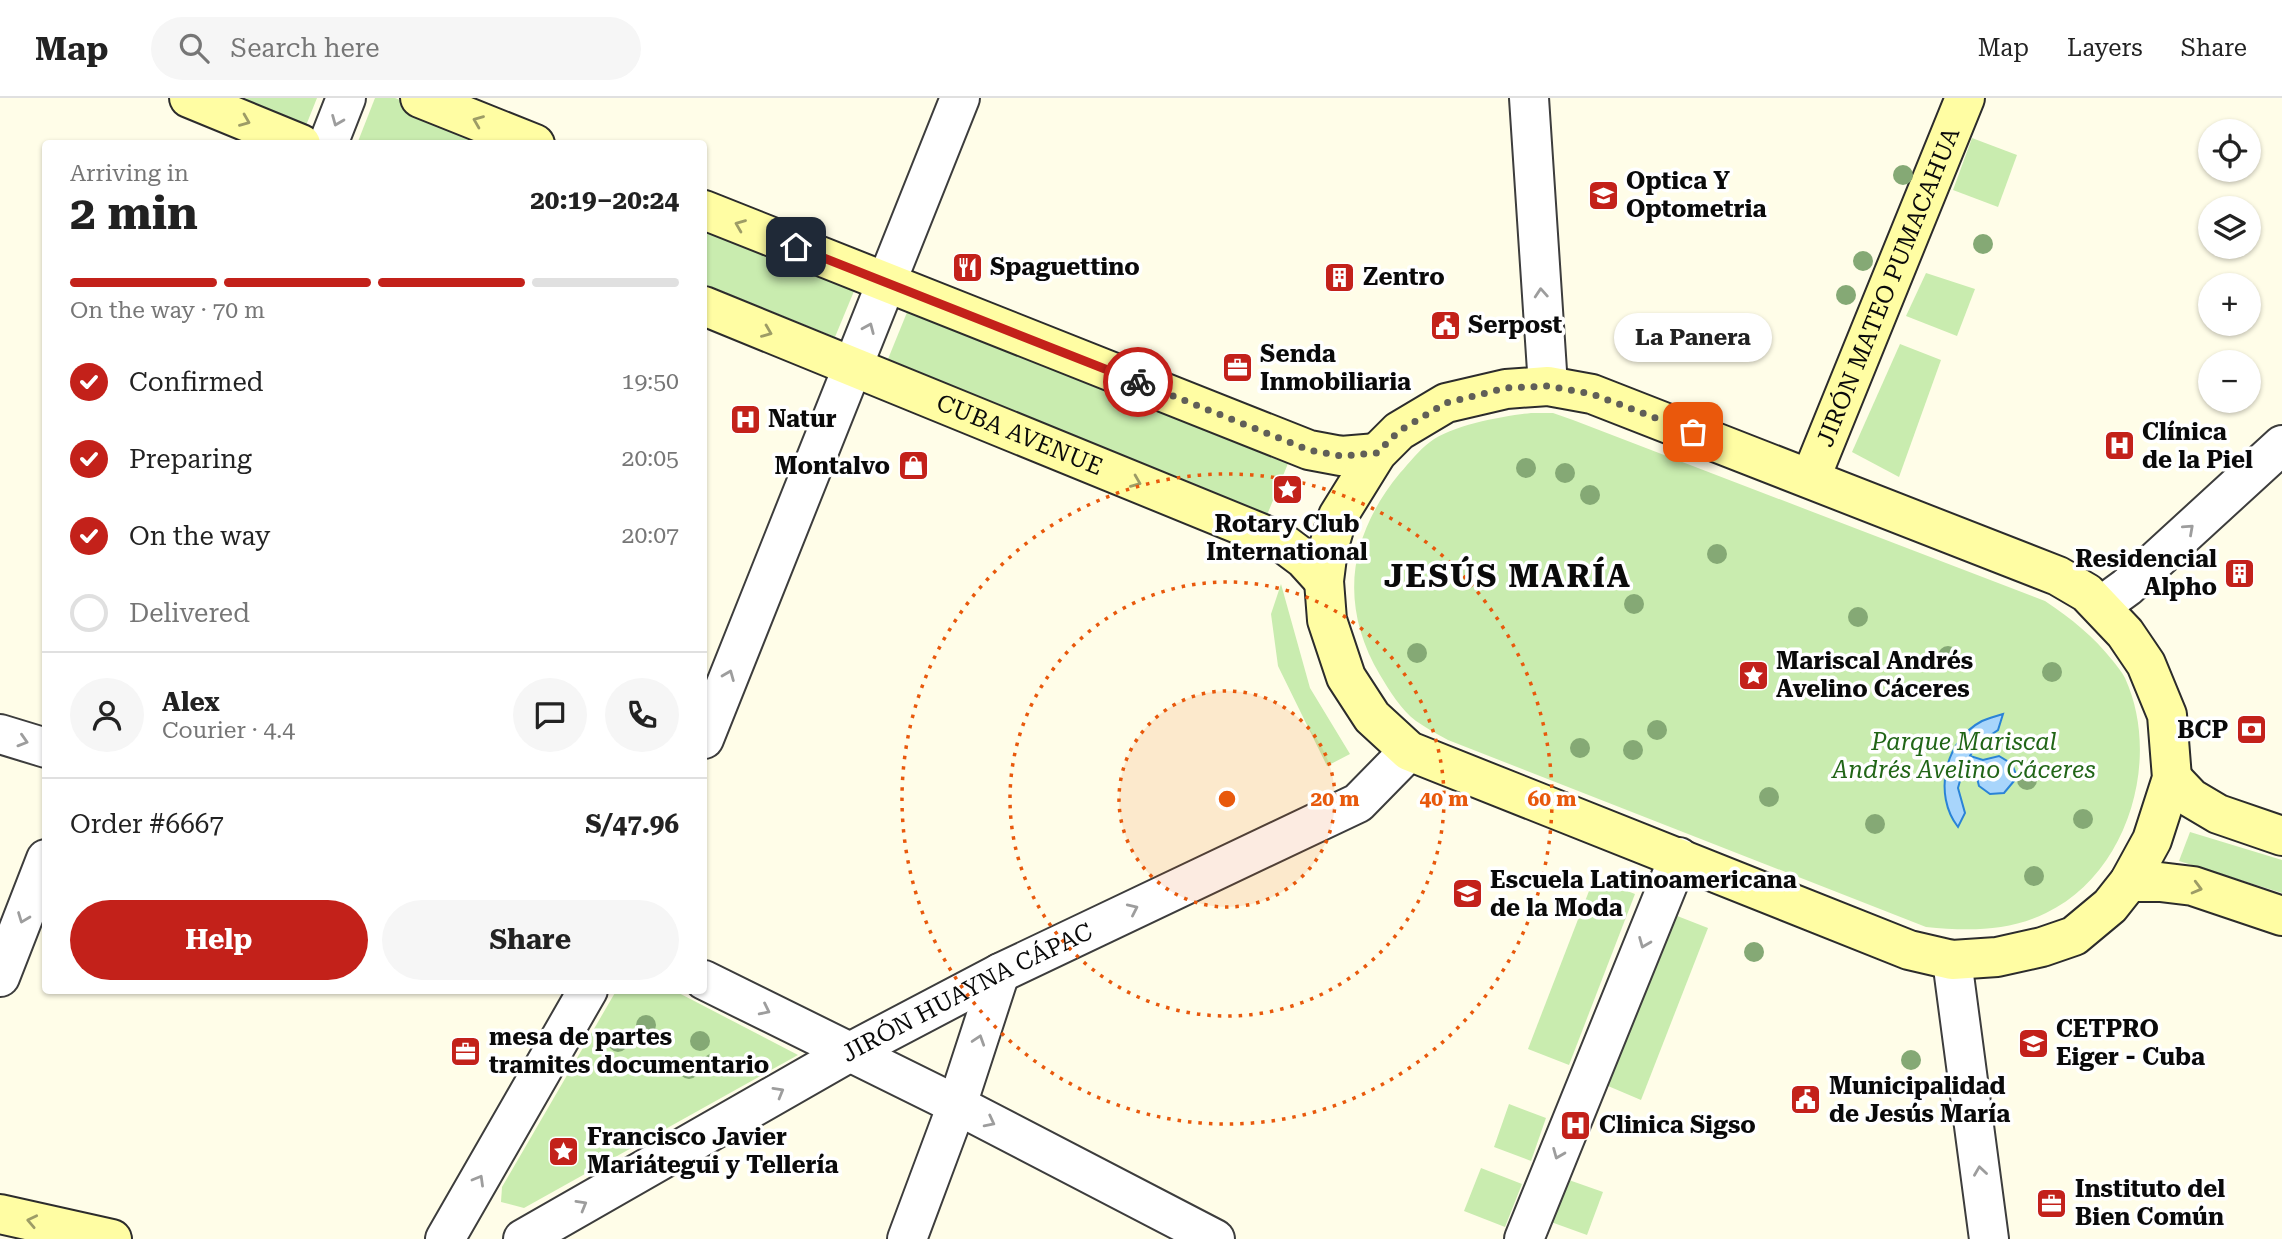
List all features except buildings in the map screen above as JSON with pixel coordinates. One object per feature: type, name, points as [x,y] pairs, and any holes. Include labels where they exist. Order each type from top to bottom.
[{"type":"main road","points":[[189,98],[291,140]]},
{"type":"main road","points":[[420,98],[525,140]]},
{"type":"main road","name":"JIRÓN MATEO PUMACAHUA","points":[[1811,477],[1965,98]]},
{"type":"main road","points":[[707,211],[1309,450],[1341,456],[1377,453]]},
{"type":"main road","name":"CUBA AVENUE","points":[[707,307],[1280,541],[1304,559],[1324,581]]},
{"type":"main road","points":[[1548,386],[1592,394],[1811,477],[2058,576],[2087,593],[2125,634],[2146,664],[2168,715],[2172,778],[2152,840],[2129,882],[2110,906],[2074,936],[2042,947],[1997,957],[1952,960],[1909,950],[1409,751],[1373,717],[1346,677],[1328,620],[1324,581],[1328,548],[1338,516],[1377,453],[1399,431],[1446,403],[1506,388],[1548,386]]},
{"type":"main road","points":[[2172,778],[2191,798],[2218,814],[2282,836]]},
{"type":"main road","points":[[2129,882],[2160,882],[2193,887],[2282,916]]},
{"type":"main road","points":[[0,1214],[112,1239]]},
{"type":"street","points":[[330,140],[346,98]]},
{"type":"street","points":[[707,732],[960,98]]},
{"type":"street","points":[[1529,98],[1548,386]]},
{"type":"street","points":[[2101,606],[2127,587],[2282,445]]},
{"type":"street","points":[[0,734],[42,747]]},
{"type":"street","name":"JIRÓN HUAYNA CÁPAC","points":[[523,1239],[850,1052],[1000,973],[1359,803],[1409,751]]},
{"type":"street","points":[[1524,1239],[1679,857]]},
{"type":"street","points":[[0,977],[42,869]]},
{"type":"street","points":[[1952,960],[1989,1239]]},
{"type":"street","points":[[907,1239],[957,1105],[1000,973]]},
{"type":"street","points":[[707,981],[957,1105],[1215,1239]]},
{"type":"street","points":[[445,1239],[586,994]]},
{"type":"green space","points":[[229,98],[317,98],[305,128]]},
{"type":"green space","points":[[375,98],[395,98],[500,140],[359,140]]},
{"type":"green space","points":[[1972,138],[2017,155],[1998,207],[1953,190]]},
{"type":"green space","points":[[707,223],[857,284],[835,337],[707,285]]},
{"type":"green space","points":[[1926,273],[1975,289],[1957,336],[1906,316]]},
{"type":"green space","points":[[910,305],[1289,461],[1267,515],[888,359]]},
{"type":"green space","points":[[1900,344],[1941,360],[1899,477],[1852,452]]},
{"type":"green space","name":"Parque Mariscal Andrés Avelino Cáceres","points":[[1531,413],[1553,413],[1573,420],[2045,601],[2073,621],[2098,644],[2124,676],[2136,710],[2140,743],[2138,778],[2130,811],[2117,843],[2098,871],[2074,895],[2046,913],[2017,924],[1987,929],[1926,927],[1448,740],[1416,721],[1400,706],[1380,675],[1358,622],[1354,596],[1360,545],[1369,521],[1383,497],[1400,473],[1430,442],[1465,426]]},
{"type":"green space","points":[[1281,584],[1310,688],[1350,754],[1327,766],[1278,666],[1271,614]]},
{"type":"green space","points":[[2190,832],[2282,860],[2282,893],[2179,861]]},
{"type":"green space","points":[[1594,878],[1635,894],[1569,1065],[1528,1049]]},
{"type":"green space","points":[[1667,912],[1708,928],[1641,1100],[1601,1083]]},
{"type":"green space","points":[[614,994],[681,994],[798,1055],[524,1208],[501,1202],[502,1187]]},
{"type":"green space","points":[[1509,1104],[1546,1118],[1531,1161],[1494,1147]]},
{"type":"green space","points":[[1481,1168],[1522,1184],[1505,1227],[1464,1211]]},
{"type":"green space","points":[[1566,1179],[1603,1192],[1587,1235],[1551,1222]]},
{"type":"water","points":[[2003,714],[1998,730],[1976,745],[1970,756],[1983,760],[1999,756],[2012,764],[2014,781],[2004,793],[1990,794],[1979,786],[1976,774],[1963,770],[1958,788],[1965,813],[1958,827],[1946,800],[1946,770],[1951,755],[1969,730],[1982,721]]},
{"type":"way so far","points":[[1138,382],[1309,450],[1341,456],[1377,453],[1399,431],[1446,403],[1506,388],[1548,386],[1592,394],[1693,432]]},
{"type":"place","name":"Optica Y Optometria","points":[[1603,195]]},
{"type":"place","name":"Spaguettino","points":[[967,267]]},
{"type":"place","name":"Zentro","points":[[1340,277]]},
{"type":"place","name":"Serpost","points":[[1445,325]]},
{"type":"place","name":"Senda Inmobiliaria","points":[[1237,368]]},
{"type":"place","name":"Natur","points":[[745,419]]},
{"type":"place","name":"La Panera","points":[[1693,432]]},
{"type":"place","name":"Clínica de la Piel","points":[[2119,446]]},
{"type":"place","name":"Montalvo","points":[[913,466]]},
{"type":"place","name":"Rotary Club International","points":[[1287,490]]},
{"type":"place","name":"Residencial Alpho","points":[[2240,573]]},
{"type":"place","name":"Mariscal Andrés Avelino Cáceres","points":[[1753,675]]},
{"type":"place","name":"BCP","points":[[2251,730]]},
{"type":"place","name":"Escuela Latinoamericana de la Moda","points":[[1467,894]]},
{"type":"place","name":"CETPRO Eiger - Cuba","points":[[2033,1043]]},
{"type":"place","name":"mesa de partes tramites documentario","points":[[466,1051]]},
{"type":"place","name":"Municipalidad de Jesús María","points":[[1806,1100]]},
{"type":"place","name":"Clinica Sigso","points":[[1576,1125]]},
{"type":"place","name":"Francisco Javier Mariátegui y Tellería","points":[[564,1151]]},
{"type":"place","name":"Instituto del Bien Común","points":[[2052,1203]]},
{"type":"district","name":"JESÚS MARÍA","points":[[1508,576]]},
{"type":"route","points":[[796,247],[1138,382]]}]
